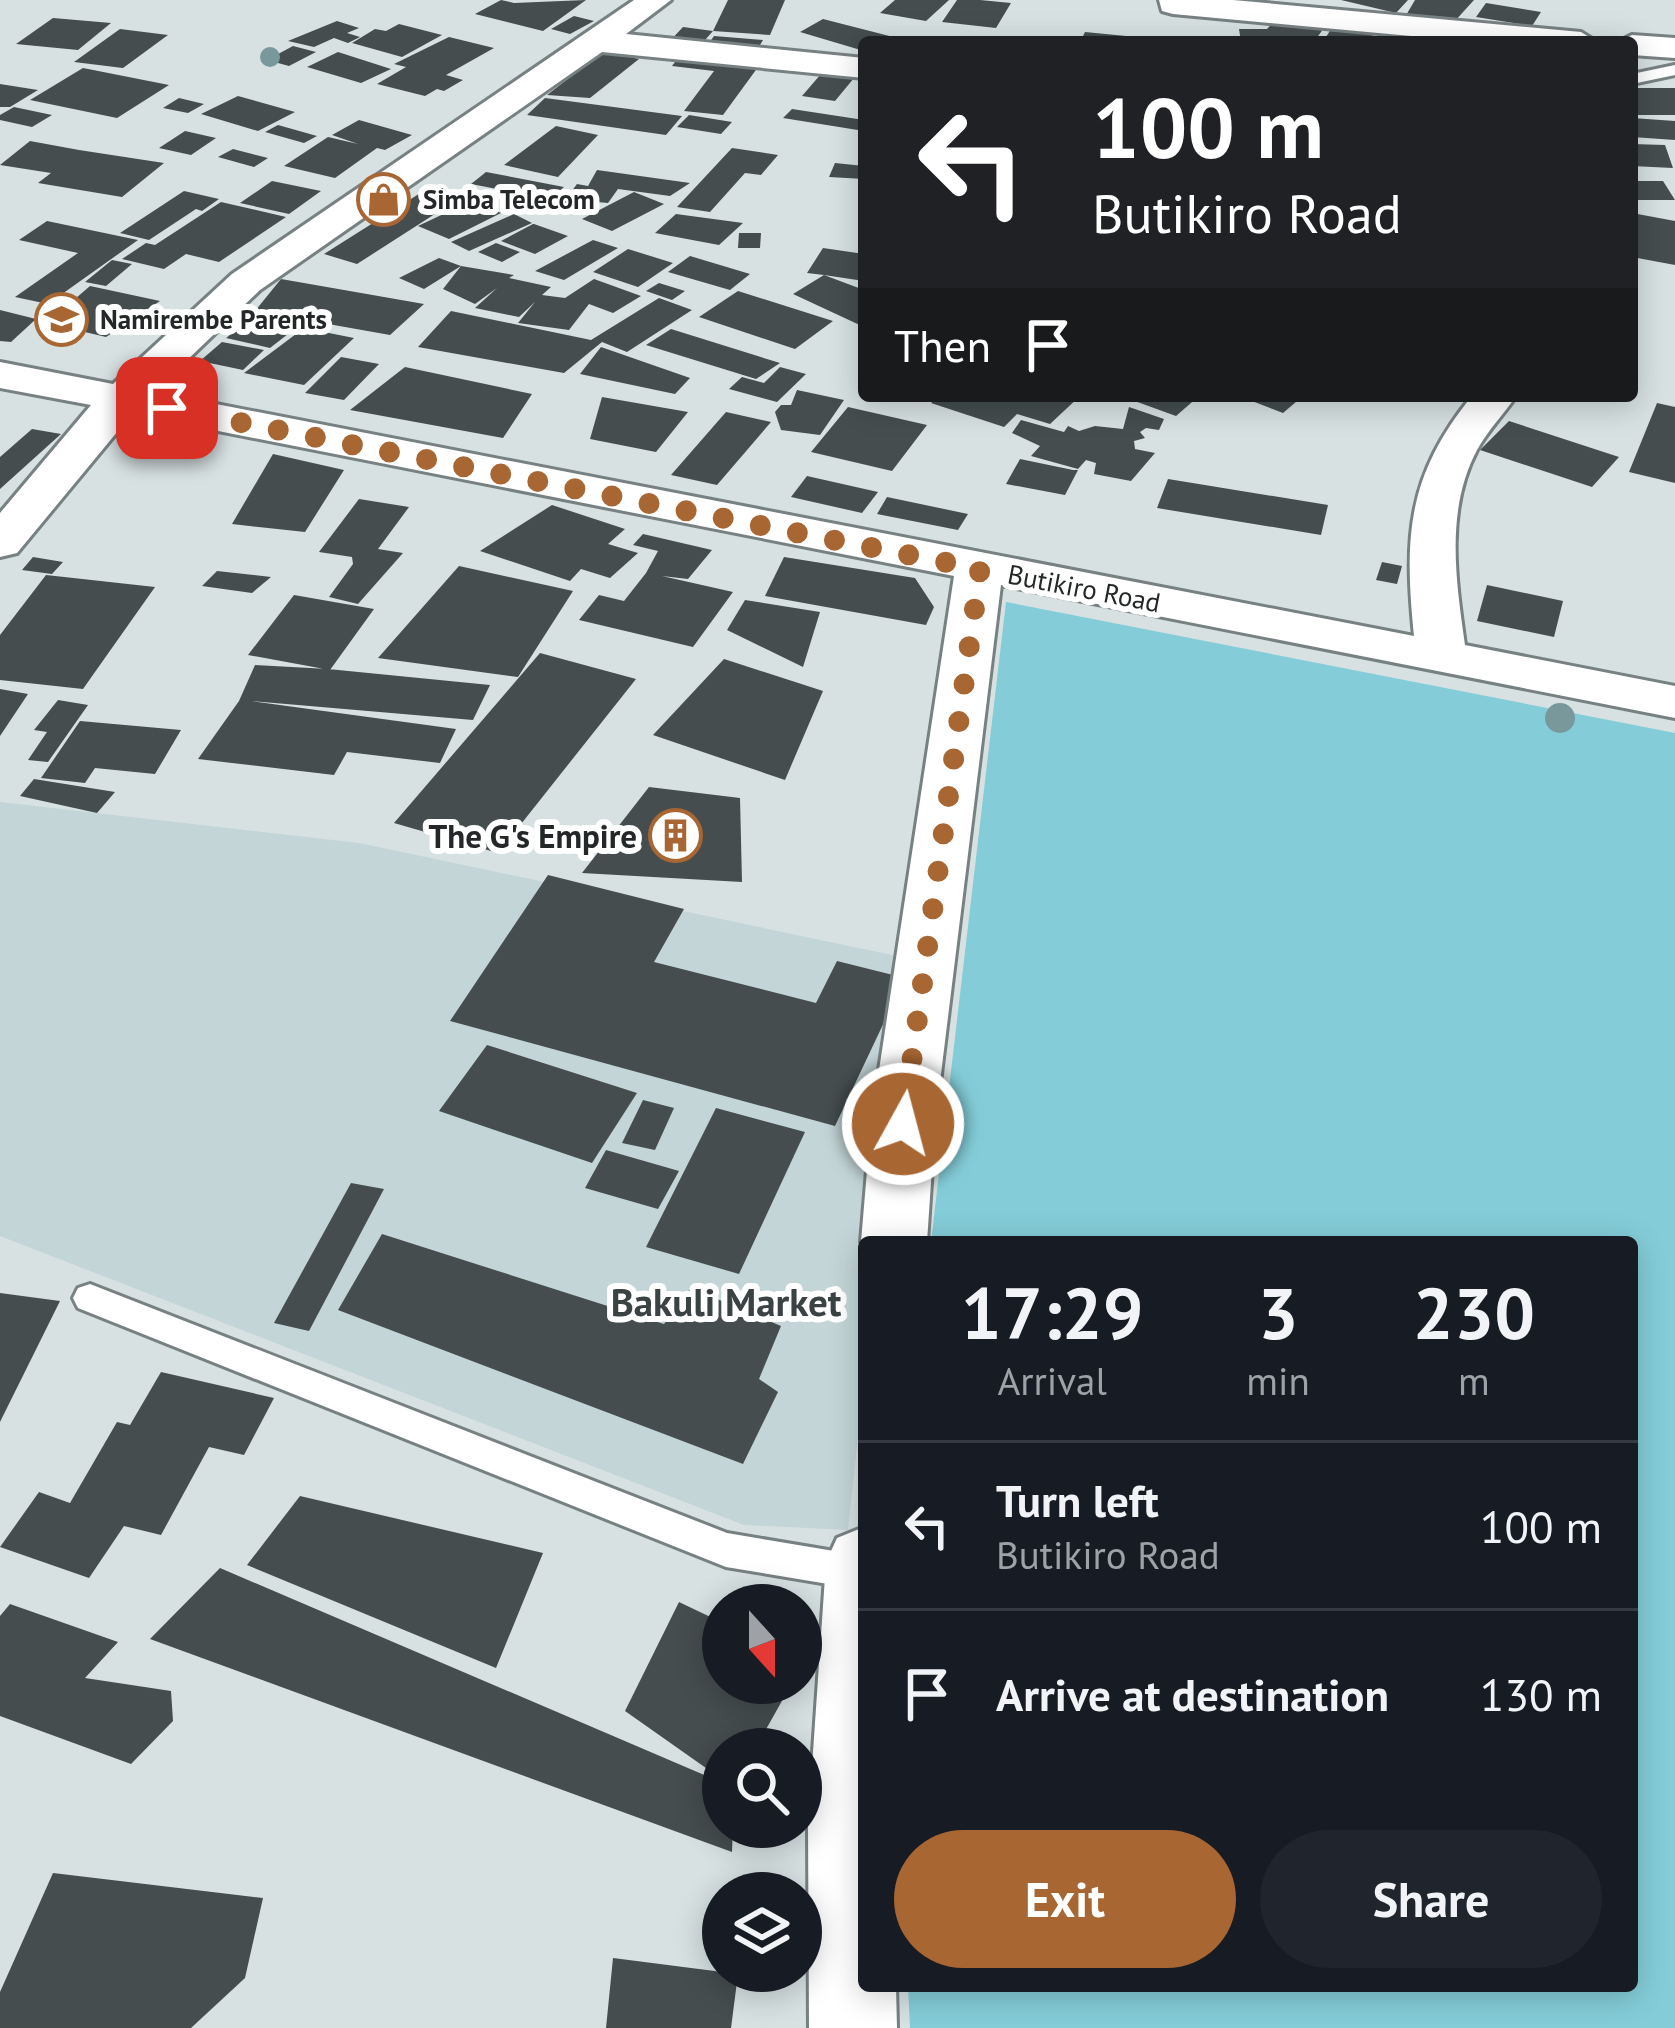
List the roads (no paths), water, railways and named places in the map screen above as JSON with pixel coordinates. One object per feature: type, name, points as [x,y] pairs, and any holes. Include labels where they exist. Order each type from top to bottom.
[{"type":"street","points":[[0,543],[97,422],[246,282],[655,0]]},
{"type":"street","points":[[1175,0],[1172,4],[1516,36]]},
{"type":"street","points":[[593,41],[858,67]]},
{"type":"street","points":[[1638,45],[1675,48]]},
{"type":"street","name":"Butikiro Road","points":[[0,375],[1675,702]]},
{"type":"street","points":[[1441,657],[1431,557],[1444,475],[1453,452],[1490,402]]},
{"type":"street","points":[[894,1236],[905,1101],[980,569]]},
{"type":"street","points":[[853,2028],[849,1825],[858,1663]]},
{"type":"lane","points":[[1638,78],[1675,70]]},
{"type":"lane","points":[[90,1298],[726,1550],[858,1572]]},
{"type":"place","name":"Simba Telecom","points":[[384,200]]},
{"type":"place","name":"Namirembe Parents","points":[[61,320]]},
{"type":"place","name":"The G's Empire","points":[[676,836]]},
{"type":"district","name":"Bakuli Market","points":[[726,1302]]}]
